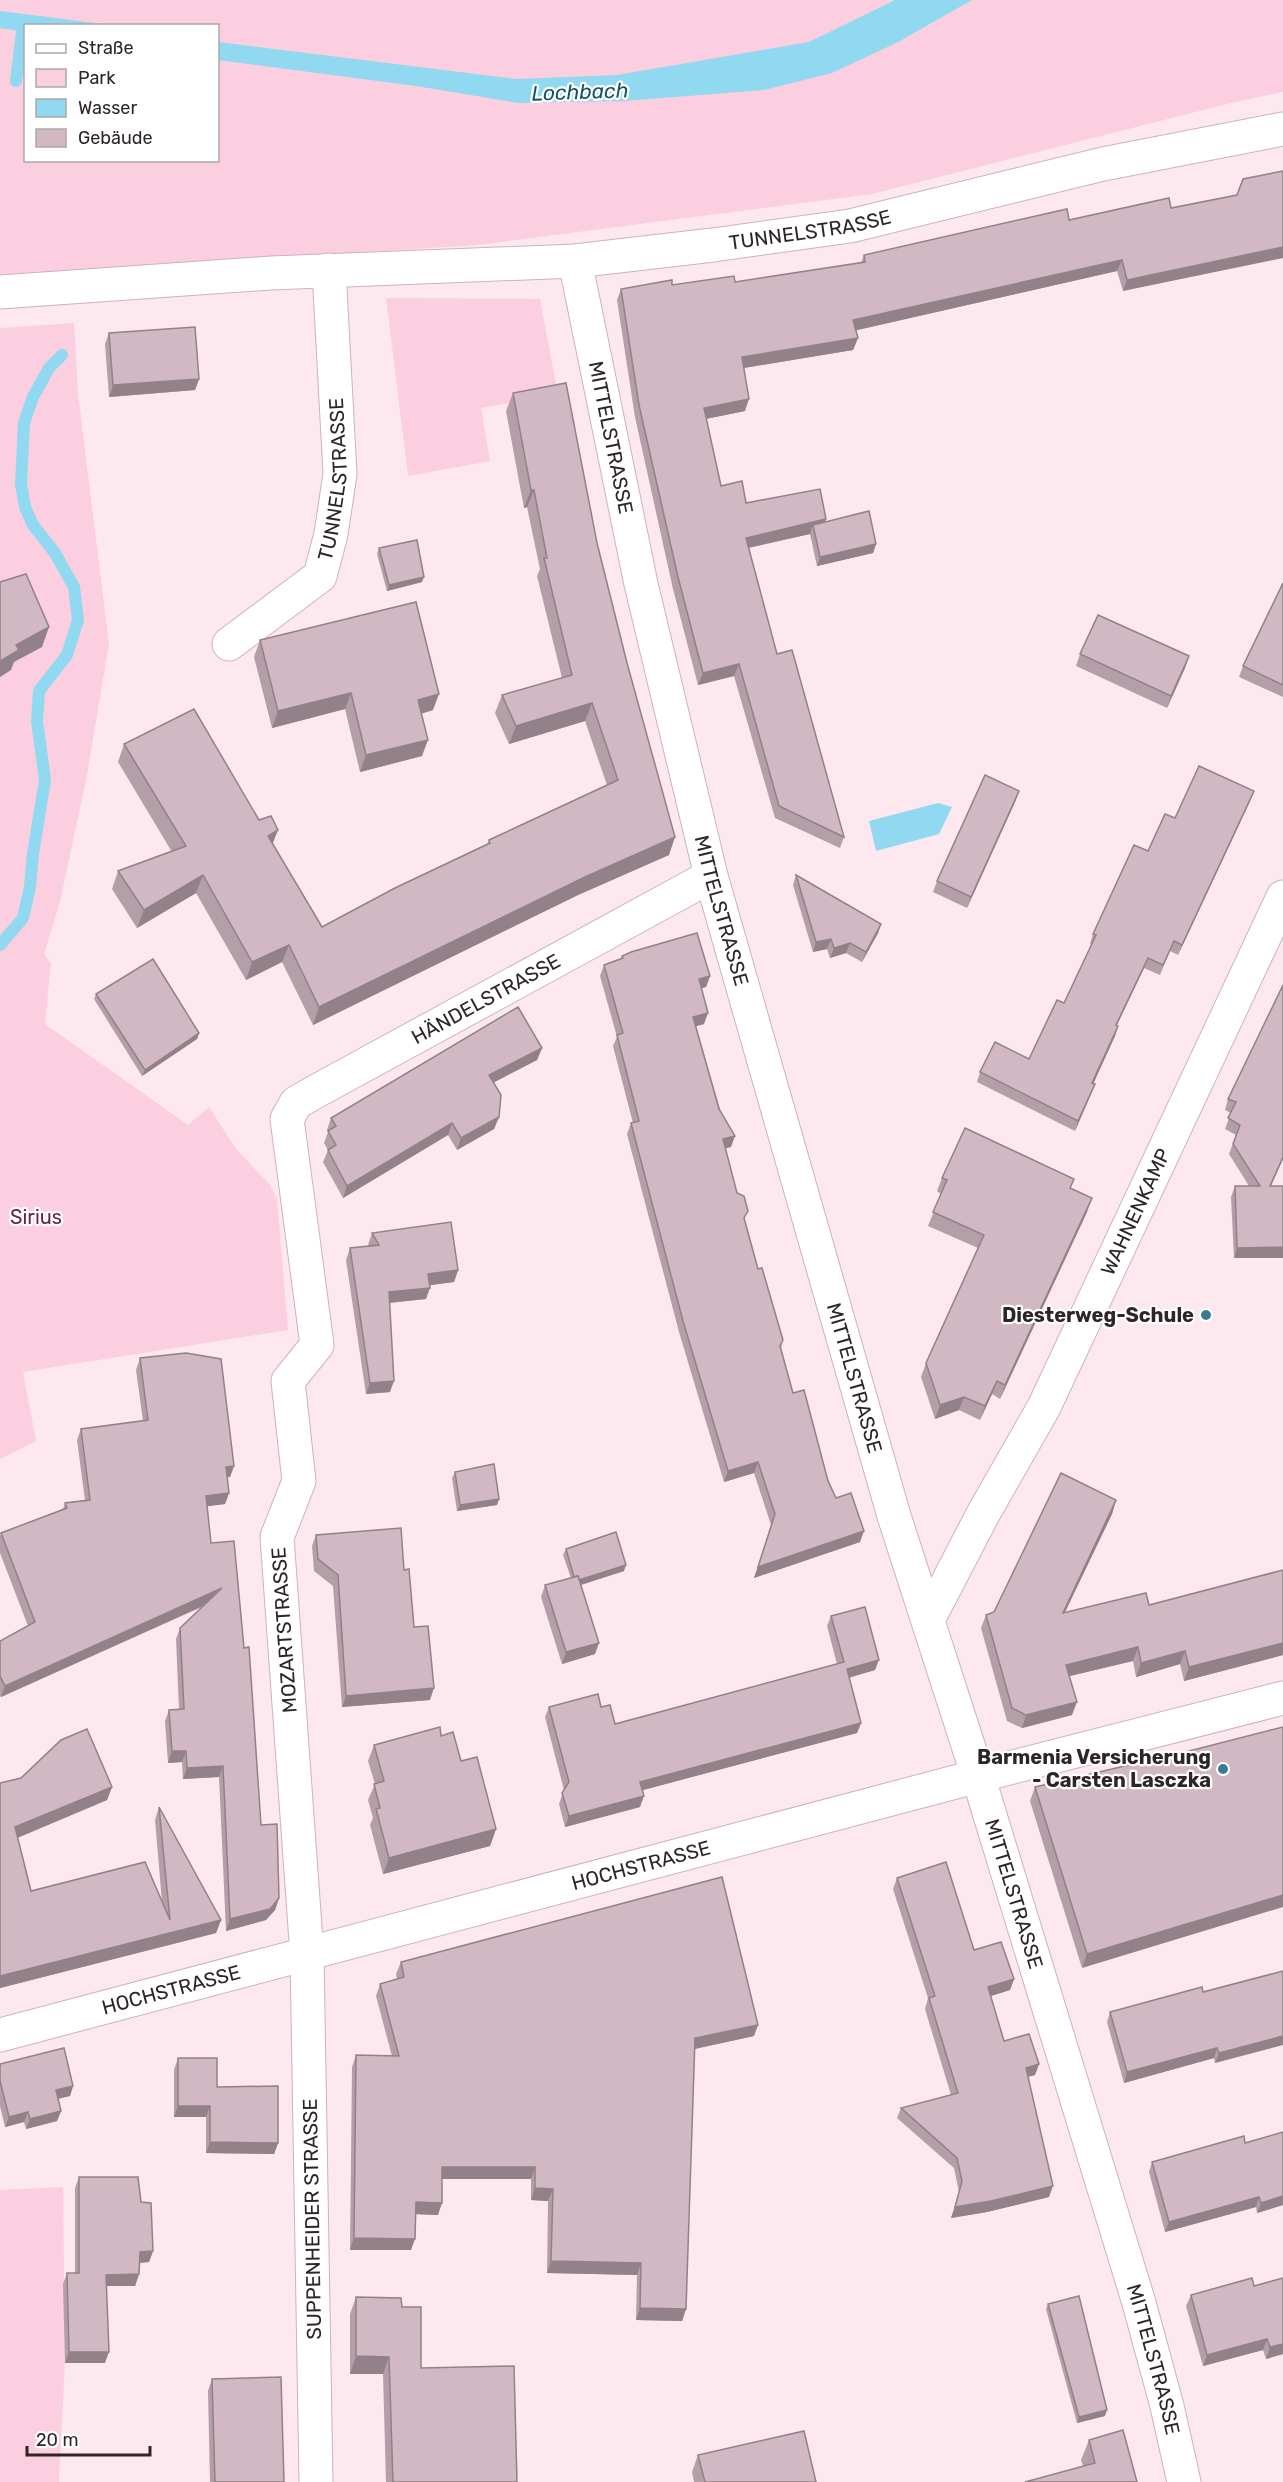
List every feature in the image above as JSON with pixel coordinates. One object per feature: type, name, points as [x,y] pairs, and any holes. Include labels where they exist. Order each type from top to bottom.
[{"type":"street","name":"TUNNELSTRASSE","points":[[0,292],[329,270],[575,261],[850,226],[1102,164],[1283,129]]},
{"type":"street","name":"MITTELSTRASSE","points":[[575,261],[641,584],[711,876],[894,1516],[929,1618],[1139,2303],[1167,2406],[1184,2482]]},
{"type":"street","name":"TUNNELSTRASSE","points":[[229,644],[320,576],[333,524],[340,474],[329,270]]},
{"type":"street","name":"HÄNDELSTRASSE","points":[[289,1142],[287,1119],[296,1103],[711,876]]},
{"type":"street","name":"WAHNENKAMP","points":[[929,1618],[983,1514],[1044,1407],[1283,897]]},
{"type":"street","name":"MOZARTSTRASSE","points":[[289,1142],[317,1345],[288,1381],[300,1481],[277,1537],[307,1955]]},
{"type":"street","name":"HOCHSTRASSE","points":[[0,2035],[978,1776],[1283,1698]]},
{"type":"street","name":"SUPPENHEIDER STRASSE","points":[[307,1955],[316,2482]]},
{"type":"green space","points":[[0,0],[1283,0],[1283,92],[1231,103],[872,194],[478,245],[301,256],[0,280]]},
{"type":"green space","points":[[386,298],[540,299],[558,395],[481,408],[490,461],[408,476]]},
{"type":"green space","name":"Sirius","points":[[74,323],[78,393],[109,644],[87,775],[60,902],[44,954],[51,963],[45,1024],[188,1125],[209,1107],[236,1149],[270,1185],[277,1199],[288,1330],[23,1372],[36,1441],[0,1459],[0,328]]},
{"type":"green space","points":[[63,2187],[65,2363],[59,2482],[0,2482],[0,2190]]},
{"type":"water","name":"Lochbach","points":[[895,0],[972,0],[898,42],[832,73],[764,90],[624,101],[519,103],[416,86],[219,60],[219,42],[517,79],[617,75],[809,42]]},
{"type":"water","points":[[0,11],[102,24],[24,24],[24,32],[0,28]]},
{"type":"water","points":[[938,803],[952,807],[939,834],[876,851],[869,821]]},
{"type":"building","points":[[1283,171],[1283,247],[1127,280],[1122,260],[853,320],[858,338],[742,357],[749,399],[704,408],[721,486],[742,481],[746,503],[820,489],[826,519],[746,538],[777,654],[792,650],[844,837],[779,806],[739,664],[703,673],[678,577],[639,405],[621,289],[672,280],[672,285],[734,276],[735,282],[865,262],[864,255],[1067,209],[1069,220],[1169,198],[1171,208],[1237,195],[1243,179]]},
{"type":"building","points":[[195,327],[199,379],[113,385],[109,333]]},
{"type":"building","points":[[566,383],[597,543],[675,837],[585,877],[319,1007],[289,945],[252,962],[203,875],[144,910],[118,871],[186,846],[124,744],[194,709],[259,820],[271,816],[278,830],[268,836],[322,927],[395,888],[490,843],[489,840],[618,780],[592,703],[516,726],[502,695],[572,675],[544,558],[547,558],[534,490],[531,490],[513,393]]},
{"type":"building","points":[[869,511],[876,544],[820,557],[813,525]]},
{"type":"building","points":[[417,540],[424,577],[389,585],[379,548]]},
{"type":"building","points":[[26,574],[49,627],[16,645],[19,650],[0,661],[0,582]]},
{"type":"building","points":[[1283,583],[1283,685],[1243,666]]},
{"type":"building","points":[[416,602],[439,694],[418,700],[428,740],[366,755],[351,693],[278,711],[260,640]]},
{"type":"building","points":[[1098,615],[1189,656],[1171,696],[1080,654]]},
{"type":"building","points":[[1199,766],[1254,791],[1182,945],[1174,941],[1163,965],[1148,958],[1116,1025],[1118,1026],[1092,1083],[1095,1084],[1078,1121],[980,1072],[995,1042],[1029,1059],[1057,1000],[1064,1003],[1134,845],[1148,851],[1165,814],[1175,818]]},
{"type":"building","points":[[985,775],[1019,791],[971,897],[937,881]]},
{"type":"building","points":[[796,875],[881,924],[866,952],[850,943],[834,948],[831,939],[816,942]]},
{"type":"building","points":[[697,933],[710,976],[699,979],[708,1013],[693,1017],[719,1109],[735,1136],[723,1139],[737,1193],[744,1196],[748,1211],[744,1218],[758,1269],[762,1268],[783,1340],[780,1346],[793,1393],[804,1390],[828,1481],[836,1498],[851,1493],[864,1531],[758,1567],[775,1514],[758,1462],[728,1471],[683,1321],[631,1123],[639,1121],[617,1035],[623,1033],[604,965],[623,958],[622,956],[631,952]]},
{"type":"building","points":[[153,959],[199,1033],[145,1070],[96,994]]},
{"type":"building","points":[[1283,985],[1283,1157],[1270,1186],[1283,1186],[1283,1247],[1237,1248],[1235,1186],[1260,1186],[1233,1144],[1240,1125],[1228,1118],[1236,1102],[1228,1099]]},
{"type":"building","points":[[518,1007],[542,1048],[489,1075],[501,1095],[499,1117],[461,1138],[452,1123],[347,1186],[328,1150],[336,1145],[328,1131],[336,1126],[331,1118]]},
{"type":"building","points":[[965,1128],[1074,1179],[1070,1188],[1092,1198],[1005,1385],[997,1381],[985,1406],[964,1397],[940,1405],[926,1363],[984,1235],[933,1212],[947,1180],[942,1178]]},
{"type":"building","points":[[451,1222],[458,1270],[428,1274],[430,1288],[389,1292],[394,1381],[370,1383],[350,1248],[379,1245],[372,1233]]},
{"type":"building","points":[[186,1353],[221,1359],[234,1466],[226,1467],[229,1493],[206,1496],[211,1543],[234,1541],[244,1648],[249,1647],[261,1825],[277,1824],[279,1898],[270,1909],[230,1919],[223,1766],[187,1768],[186,1751],[172,1751],[169,1710],[184,1709],[180,1628],[222,1588],[5,1686],[0,1676],[0,1641],[35,1622],[1,1533],[67,1508],[65,1503],[90,1500],[81,1429],[148,1420],[140,1358]]},
{"type":"building","points":[[494,1464],[499,1499],[460,1505],[455,1472]]},
{"type":"building","points":[[1061,1473],[1116,1500],[1063,1613],[1146,1593],[1149,1605],[1283,1570],[1283,1643],[1189,1667],[1185,1651],[1141,1663],[1138,1647],[1066,1665],[1077,1702],[1026,1715],[1012,1708],[986,1615],[994,1612]]},
{"type":"building","points":[[401,1528],[404,1570],[409,1569],[414,1627],[428,1626],[434,1688],[346,1696],[338,1575],[318,1559],[316,1535]]},
{"type":"building","points":[[616,1532],[626,1565],[579,1580],[578,1576],[574,1577],[566,1549]]},
{"type":"building","points":[[578,1576],[599,1643],[566,1652],[545,1585]]},
{"type":"building","points":[[865,1607],[879,1660],[847,1669],[861,1723],[640,1782],[644,1796],[569,1816],[562,1793],[569,1782],[549,1707],[598,1694],[601,1707],[610,1705],[615,1724],[844,1662],[831,1616]]},
{"type":"building","points":[[440,1727],[441,1736],[453,1732],[461,1761],[477,1757],[496,1829],[389,1858],[376,1809],[380,1808],[374,1784],[384,1781],[374,1745]]},
{"type":"building","points":[[1283,1727],[1283,1895],[1087,1954],[1035,1787]]},
{"type":"building","points":[[87,1729],[112,1787],[15,1827],[31,1891],[145,1862],[170,1920],[159,1807],[221,1920],[0,1976],[0,1783],[21,1778],[61,1740]]},
{"type":"building","points":[[946,1862],[974,1950],[1001,1942],[1014,1979],[988,1987],[1004,2041],[1029,2034],[1039,2064],[1026,2068],[1053,2186],[955,2207],[962,2181],[957,2158],[901,2108],[958,2093],[929,1998],[935,1996],[897,1878]]},
{"type":"building","points":[[722,1877],[758,2025],[695,2038],[686,2309],[640,2308],[641,2263],[551,2261],[553,2189],[535,2188],[535,2167],[442,2167],[442,2203],[416,2202],[415,2239],[354,2238],[356,2055],[399,2056],[380,1984],[404,1977],[401,1962]]},
{"type":"building","points":[[1283,1971],[1283,2036],[1219,2053],[1217,2048],[1127,2072],[1110,2012],[1202,1987],[1203,1992]]},
{"type":"building","points":[[64,2048],[73,2086],[56,2090],[61,2111],[30,2119],[28,2112],[9,2117],[0,2081],[0,2064]]},
{"type":"building","points":[[178,2058],[217,2058],[217,2087],[278,2086],[278,2143],[210,2142],[210,2106],[178,2106]]},
{"type":"building","points":[[1283,2132],[1283,2196],[1261,2203],[1259,2197],[1169,2222],[1152,2162],[1244,2136],[1245,2143]]},
{"type":"building","points":[[79,2177],[138,2177],[141,2202],[151,2203],[153,2251],[140,2252],[139,2274],[106,2275],[109,2352],[69,2352],[67,2273],[79,2273]]},
{"type":"building","points":[[1252,2278],[1254,2286],[1283,2278],[1283,2344],[1270,2347],[1267,2339],[1207,2355],[1191,2295]]},
{"type":"building","points":[[1079,2296],[1107,2410],[1079,2417],[1048,2304]]},
{"type":"building","points":[[356,2297],[401,2298],[402,2307],[421,2307],[421,2368],[514,2366],[517,2482],[393,2482],[389,2357],[356,2356]]},
{"type":"building","points":[[281,2377],[284,2482],[215,2482],[212,2379]]},
{"type":"building","points":[[1123,2430],[1137,2482],[1025,2482],[1095,2463],[1089,2440]]},
{"type":"building","points":[[804,2431],[816,2482],[705,2482],[698,2455]]},
{"type":"waterway","points":[[16,81],[23,24]]},
{"type":"waterway","points":[[0,945],[23,918],[30,887],[45,780],[37,721],[39,691],[67,655],[78,620],[74,587],[55,553],[33,525],[25,507],[21,484],[24,423],[33,397],[49,368],[62,355]]},
{"type":"place","name":"Diesterweg-Schule","points":[[1206,1315]]},
{"type":"place","name":"Barmenia Versicherung - Carsten Lasczka","points":[[1223,1769]]}]
